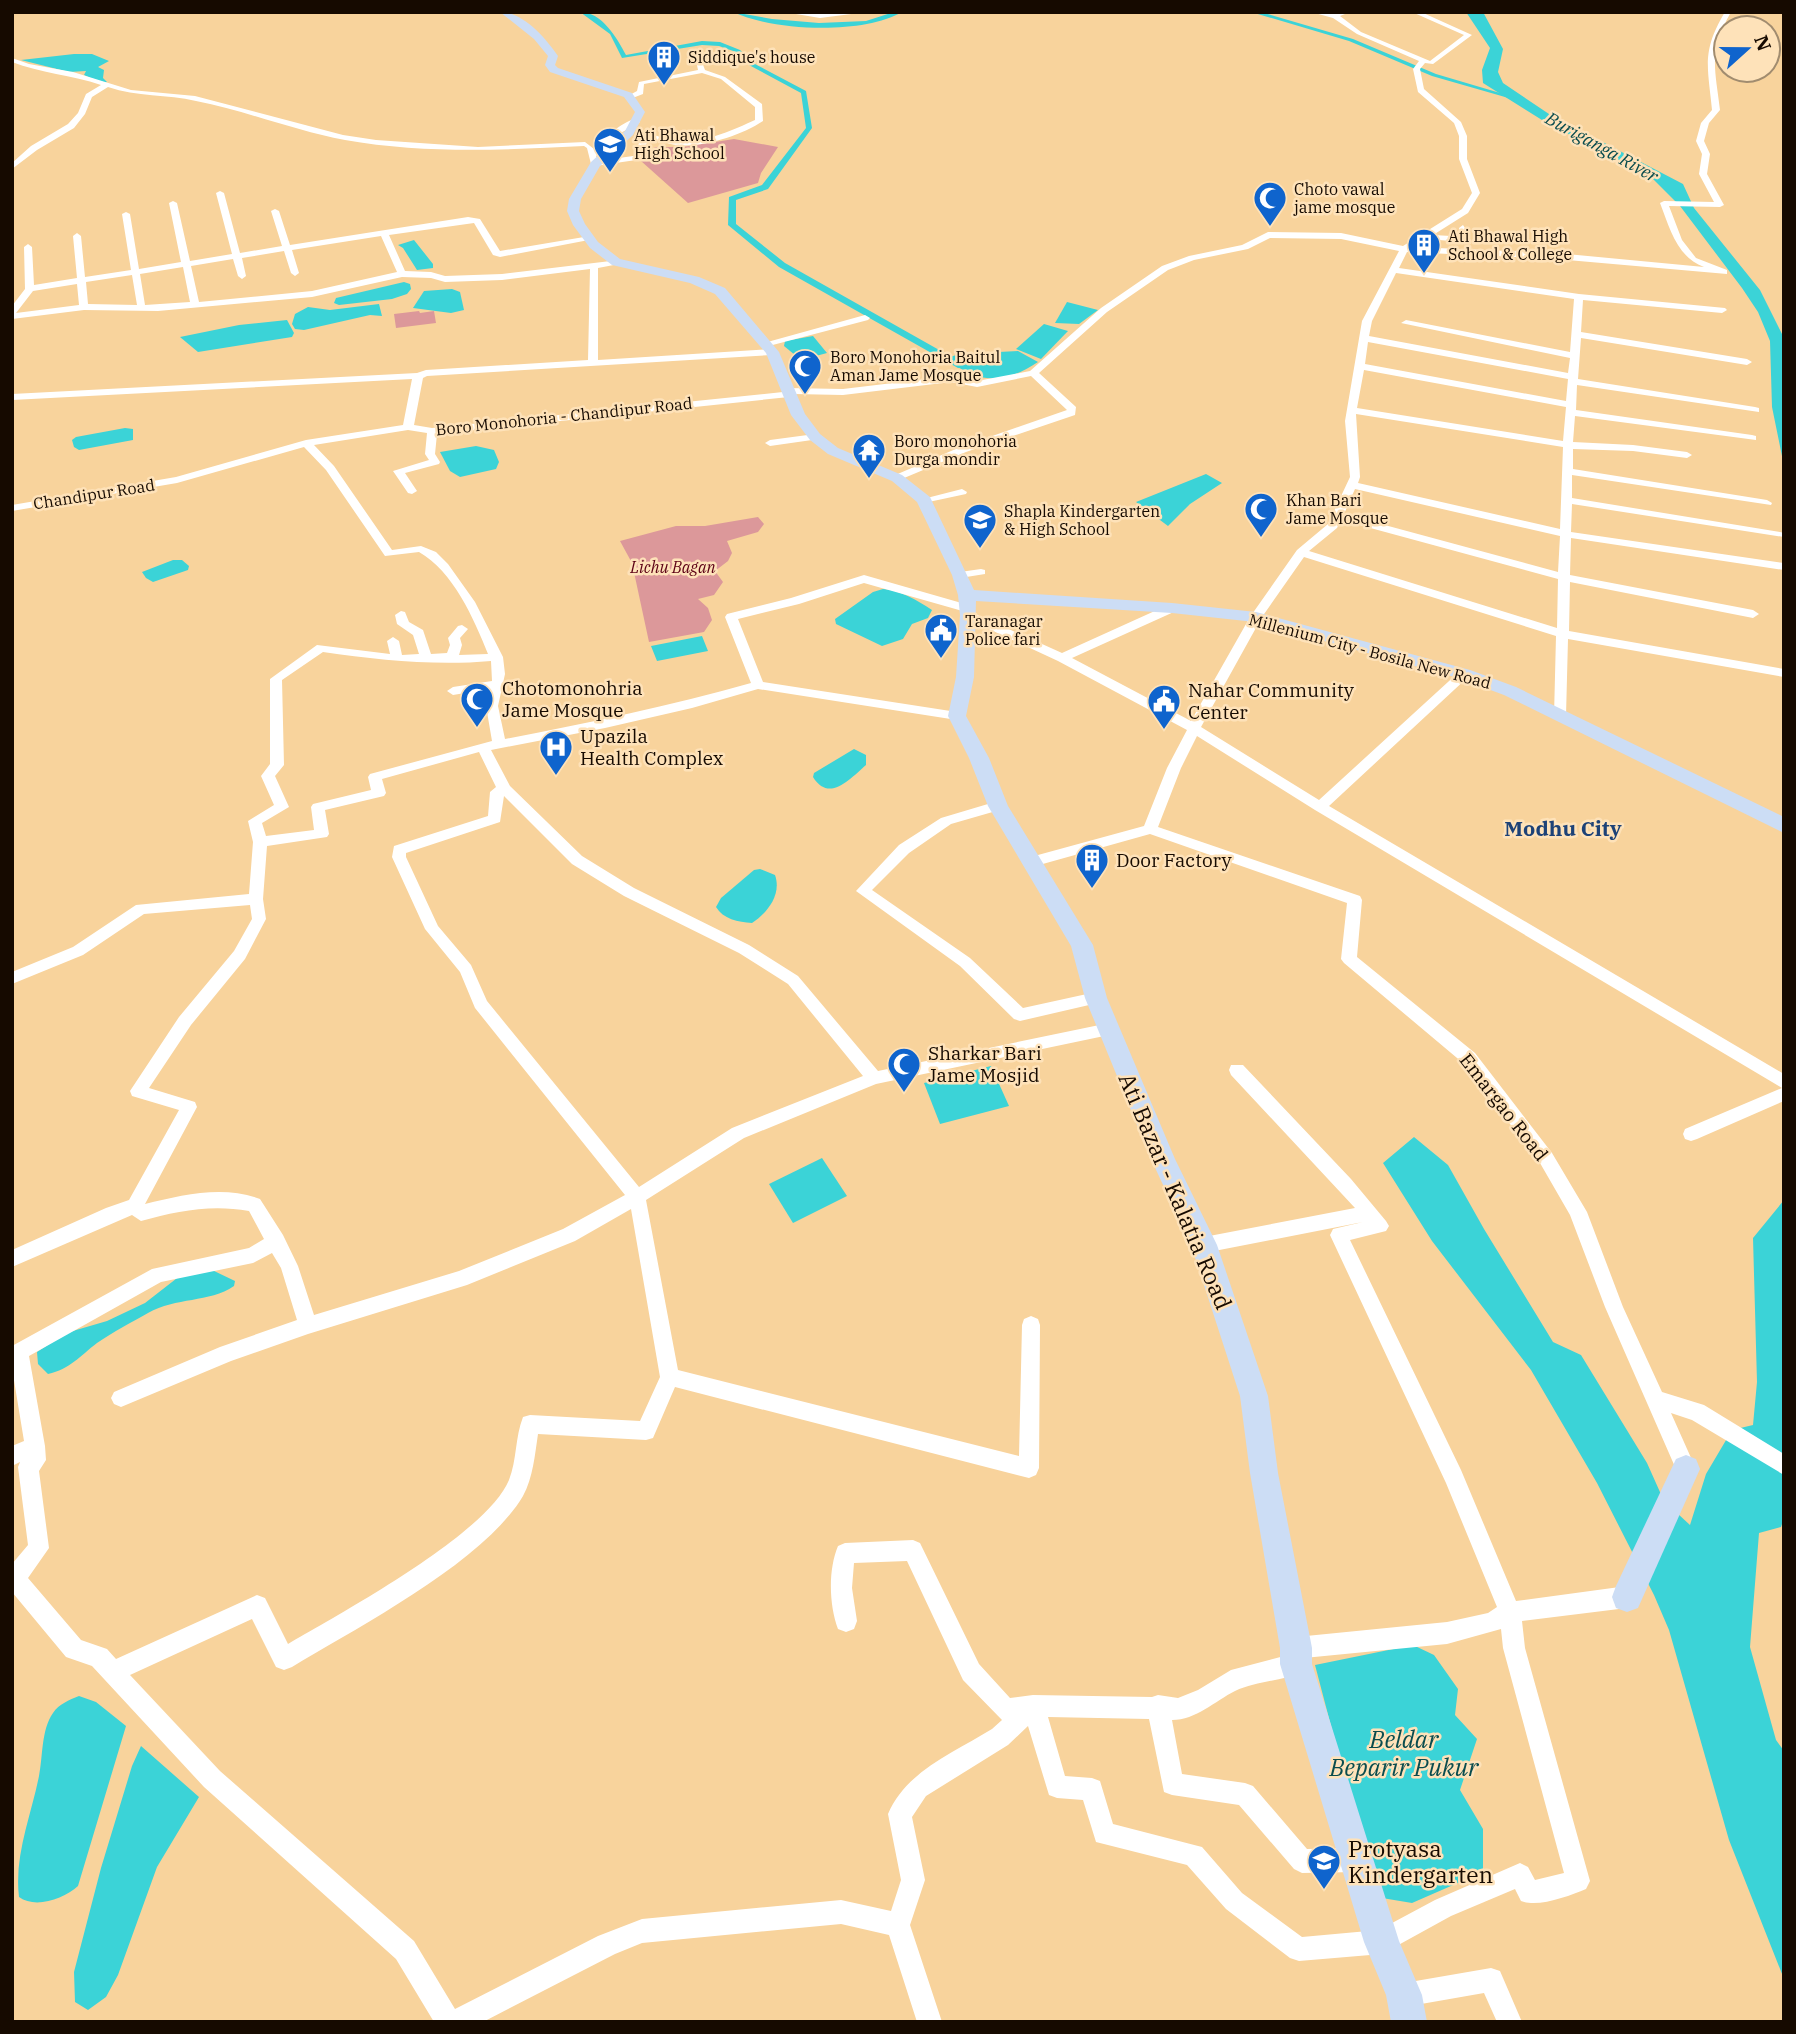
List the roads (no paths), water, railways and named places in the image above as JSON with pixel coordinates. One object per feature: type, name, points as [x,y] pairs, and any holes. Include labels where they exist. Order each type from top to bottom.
[{"type":"main road","points":[[504,12],[527,27],[548,48],[553,56],[550,65],[554,70],[616,90],[630,97],[639,112],[637,120],[609,145],[575,199],[573,211],[590,239],[616,262],[694,281],[720,291],[769,348],[798,415],[815,437],[833,451],[897,478],[924,500],[960,575],[968,606],[965,677],[957,714]]},
{"type":"main road","name":"Millenium City - Bosila New Road","points":[[968,606],[1171,608],[1256,617],[1464,674],[1510,691],[1784,826]]},
{"type":"main road","name":"Ati Bazar - Kalatia Road","points":[[957,714],[979,758],[998,806],[1082,945],[1096,998],[1163,1159],[1204,1245],[1254,1396],[1264,1473],[1296,1656],[1382,1942],[1404,1995],[1409,2022]]},
{"type":"main road","points":[[1627,1597],[1686,1469]]},
{"type":"street","points":[[787,12],[820,16],[863,12]]},
{"type":"street","points":[[1032,862],[1150,829],[1174,768],[1194,728],[1256,617],[1301,552],[1333,526],[1352,485],[1355,477],[1350,421],[1367,321],[1404,249],[1465,211],[1476,193],[1463,159],[1463,136],[1457,122],[1422,90],[1418,57],[1359,33],[1335,16],[1314,12]]},
{"type":"street","points":[[1335,16],[1347,12]]},
{"type":"street","points":[[1415,12],[1469,35],[1431,63],[1420,65]]},
{"type":"street","points":[[897,478],[962,450],[1071,413],[1072,409],[1033,373],[1104,310],[1170,265],[1245,247],[1258,238],[1276,234],[1341,236],[1432,252],[1556,256],[1724,272],[1693,260],[1678,240],[1664,204],[1720,205],[1702,175],[1700,166],[1706,154],[1700,141],[1704,124],[1716,110],[1715,91],[1709,71],[1713,40],[1728,12]]},
{"type":"street","points":[[702,71],[698,61],[711,57],[712,54]]},
{"type":"street","points":[[12,60],[28,66],[71,73],[130,92],[171,94],[214,102],[233,110],[343,137],[455,148],[609,145],[647,135],[674,143],[696,143],[759,121],[759,106],[740,89],[723,78],[702,71],[641,83],[640,92],[630,97]]},
{"type":"street","points":[[12,167],[34,148],[71,125],[89,96],[106,85]]},
{"type":"street","points":[[455,148],[462,135]]},
{"type":"street","points":[[609,145],[638,158],[645,153],[642,145],[647,135]]},
{"type":"street","points":[[220,193],[242,276]]},
{"type":"street","points":[[173,203],[195,304]]},
{"type":"street","points":[[275,211],[295,273]]},
{"type":"street","points":[[126,214],[141,304]]},
{"type":"street","points":[[30,289],[474,220],[496,253],[500,254],[590,239]]},
{"type":"street","points":[[1426,236],[1442,240],[1455,239],[1465,234],[1463,229]]},
{"type":"street","points":[[384,233],[402,274]]},
{"type":"street","points":[[77,236],[84,307]]},
{"type":"street","points":[[12,314],[30,289],[28,247]]},
{"type":"street","points":[[12,314],[84,307],[158,308],[312,294],[402,274],[431,275],[445,279],[491,278],[594,267],[616,262]]},
{"type":"street","points":[[593,364],[594,267]]},
{"type":"street","points":[[1394,270],[1579,297],[1722,310]]},
{"type":"street","points":[[1560,716],[1567,445],[1579,297]]},
{"type":"street","points":[[12,397],[418,376],[426,373],[593,364],[769,348],[865,318]]},
{"type":"street","points":[[1406,323],[1574,356]]},
{"type":"street","points":[[1576,334],[1747,362]]},
{"type":"street","points":[[1364,338],[1573,379],[1755,410]]},
{"type":"street","points":[[1359,366],[1570,409],[1752,438]]},
{"type":"street","name":"Boro Monohoria - Chandipur Road","points":[[177,480],[306,443],[408,427],[432,431],[788,392],[843,392],[951,379],[977,384],[1033,373]]},
{"type":"street","points":[[408,427],[418,376]]},
{"type":"street","points":[[1352,410],[1567,445],[1687,455]]},
{"type":"street","points":[[412,491],[398,471],[435,462],[430,454],[432,431]]},
{"type":"street","points":[[770,443],[815,437]]},
{"type":"street","points":[[306,443],[330,468],[389,554],[421,549],[444,567],[470,602],[497,657],[500,674],[492,704],[499,744]]},
{"type":"street","points":[[1567,471],[1767,503]]},
{"type":"street","name":"Chandipur Road","points":[[12,508],[177,480]]},
{"type":"street","points":[[1352,485],[1565,534],[1784,567]]},
{"type":"street","points":[[924,500],[962,492]]},
{"type":"street","points":[[1566,499],[1780,535]]},
{"type":"street","points":[[1338,516],[1564,577],[1753,614]]},
{"type":"street","points":[[1301,552],[1562,634],[1784,673]]},
{"type":"street","points":[[960,575],[981,572]]},
{"type":"street","points":[[758,685],[731,617],[795,601],[864,579],[968,606],[1031,643],[1194,728],[1320,807],[1784,1082]]},
{"type":"street","points":[[1058,656],[1171,608]]},
{"type":"street","points":[[401,615],[403,624],[419,633],[426,657]]},
{"type":"street","points":[[452,657],[456,645],[454,638],[462,629]]},
{"type":"street","points":[[393,641],[397,659]]},
{"type":"street","points":[[12,1259],[112,1213],[135,1206],[189,1107],[138,1091],[185,1021],[240,955],[258,919],[256,900],[260,842],[255,821],[282,807],[268,776],[277,765],[276,679],[321,648],[397,659],[452,657],[459,660],[497,657]]},
{"type":"street","points":[[1320,807],[1464,674]]},
{"type":"street","points":[[453,691],[496,684]]},
{"type":"street","points":[[260,842],[322,834],[318,807],[379,793],[375,777],[483,747],[655,713],[758,685],[957,714]]},
{"type":"street","points":[[483,747],[504,789],[577,860],[629,892],[744,949],[793,980],[874,1078]]},
{"type":"street","points":[[112,1672],[257,1606],[284,1659],[403,1586],[498,1515],[517,1488],[530,1424],[646,1431],[670,1377],[637,1197],[481,1004],[466,969],[432,929],[399,857],[399,850],[495,819],[497,792],[504,789]]},
{"type":"street","points":[[998,806],[946,821],[904,849],[863,891],[965,962],[1020,1015],[1096,998]]},
{"type":"street","name":"Emargao Road","points":[[1150,829],[1355,900],[1349,958],[1469,1058],[1546,1158],[1578,1212],[1654,1399],[1686,1469]]},
{"type":"street","points":[[12,978],[78,951],[141,909],[256,900]]},
{"type":"street","points":[[121,1398],[227,1353],[308,1325],[461,1279],[569,1235],[637,1197],[738,1133],[874,1078],[1109,1029]]},
{"type":"street","points":[[1033,1706],[1057,1787],[1093,1789],[1104,1834],[1194,1855],[1234,1901],[1299,1949],[1382,1942],[1443,1908],[1520,1875],[1530,1893],[1578,1881],[1514,1648],[1510,1612],[1449,1466],[1339,1235],[1380,1226],[1237,1070]]},
{"type":"street","points":[[1691,1134],[1784,1094]]},
{"type":"street","points":[[135,1206],[141,1213],[186,1202],[224,1198],[254,1204],[289,1266],[308,1325]]},
{"type":"street","points":[[1204,1245],[1370,1213]]},
{"type":"street","points":[[277,1241],[253,1255],[158,1275],[16,1354],[35,1446],[36,1460],[28,1467],[39,1548],[13,1576],[74,1649],[99,1657],[212,1779],[405,1950],[448,2022]]},
{"type":"street","points":[[670,1377],[811,1415],[1029,1468],[1031,1325]]},
{"type":"street","points":[[1654,1399],[1697,1412],[1784,1465]]},
{"type":"street","points":[[12,1456],[35,1446]]},
{"type":"street","points":[[846,1621],[841,1588],[845,1553],[913,1550],[971,1672],[1006,1710],[1033,1706],[1158,1706],[1178,1709],[1205,1699],[1231,1681],[1296,1656],[1447,1633],[1490,1623],[1510,1612],[1627,1597]]},
{"type":"street","points":[[930,2022],[898,1925],[913,1880],[900,1814],[918,1788],[1000,1737],[1033,1706]]},
{"type":"street","points":[[1158,1706],[1172,1784],[1245,1794],[1302,1861],[1357,1860]]},
{"type":"street","points":[[456,2022],[607,1944],[642,1931],[842,1912],[898,1925]]},
{"type":"street","points":[[1404,1995],[1491,1980],[1510,2022]]},
{"type":"water","name":"Buriganga River","points":[[1466,12],[1483,12],[1503,49],[1498,72],[1503,83],[1549,114],[1683,184],[1694,208],[1760,290],[1783,336],[1784,466],[1772,407],[1770,341],[1758,312],[1742,288],[1680,206],[1653,179],[1542,120],[1483,83],[1482,70],[1490,48]]},
{"type":"water","points":[[92,54],[109,61],[98,67],[104,70],[103,78],[107,82],[101,83],[84,75],[86,71],[69,72],[21,60]]},
{"type":"water","points":[[414,240],[433,264],[433,268],[417,270],[403,248],[398,245]]},
{"type":"water","points":[[404,282],[410,284],[411,289],[407,294],[392,299],[339,305],[334,303],[336,298]]},
{"type":"water","points":[[452,289],[460,292],[464,310],[451,313],[413,308],[424,291]]},
{"type":"water","points":[[1067,302],[1098,310],[1079,324],[1055,323]]},
{"type":"water","points":[[379,304],[382,316],[370,315],[304,330],[295,329],[292,324],[295,314],[308,307],[330,310]]},
{"type":"water","points":[[287,320],[294,333],[292,337],[198,352],[180,337],[239,325]]},
{"type":"water","points":[[1044,324],[1068,331],[1041,359],[1016,349]]},
{"type":"water","points":[[813,336],[827,353],[801,360],[784,346],[785,341]]},
{"type":"water","points":[[1018,351],[1038,362],[1003,378],[980,377],[946,358],[960,354]]},
{"type":"water","points":[[125,428],[133,429],[133,440],[79,450],[74,447],[72,440],[76,437]]},
{"type":"water","points":[[476,446],[494,450],[499,462],[496,469],[460,477],[450,471],[440,452]]},
{"type":"water","points":[[1206,474],[1222,483],[1190,504],[1168,526],[1136,502]]},
{"type":"water","points":[[173,560],[182,560],[189,566],[188,570],[153,582],[142,572]]},
{"type":"water","points":[[883,589],[902,593],[926,606],[932,610],[928,618],[912,624],[903,639],[882,646],[836,624],[835,619],[873,592]]},
{"type":"water","points":[[702,636],[708,651],[657,661],[651,646]]},
{"type":"water","points":[[854,749],[866,755],[866,765],[839,786],[826,788],[819,785],[813,777],[814,773]]},
{"type":"water","points":[[760,869],[775,875],[777,882],[775,896],[768,909],[752,923],[736,921],[723,914],[716,907],[721,898],[754,870]]},
{"type":"water","points":[[991,1066],[1009,1106],[940,1124],[924,1083]]},
{"type":"water","points":[[1414,1137],[1448,1165],[1553,1342],[1581,1355],[1647,1463],[1664,1501],[1690,1525],[1706,1474],[1732,1430],[1753,1425],[1757,1382],[1753,1238],[1784,1200],[1784,1518],[1781,1527],[1759,1533],[1750,1647],[1776,1740],[1784,1751],[1784,1979],[1729,1840],[1669,1630],[1654,1595],[1597,1483],[1531,1370],[1432,1241],[1383,1163]]},
{"type":"water","points":[[822,1158],[847,1196],[793,1223],[769,1184]]},
{"type":"water","points":[[212,1270],[235,1281],[234,1286],[214,1295],[170,1304],[148,1313],[103,1339],[74,1362],[56,1372],[48,1374],[38,1364],[37,1352],[66,1333],[107,1321],[145,1303],[181,1275]]},
{"type":"water","name":"Beldar Beparir Pukur","points":[[1413,1645],[1434,1655],[1458,1689],[1455,1715],[1477,1739],[1460,1790],[1483,1829],[1483,1872],[1412,1903],[1376,1897],[1315,1665]]},
{"type":"water","points":[[79,1696],[96,1702],[126,1726],[78,1886],[49,1901],[26,1901],[19,1897],[19,1866],[39,1776],[46,1727],[58,1707]]},
{"type":"water","points":[[141,1746],[199,1797],[157,1867],[118,1975],[106,1997],[88,2010],[75,2002],[74,1972],[101,1868],[132,1766]]},
{"type":"waterway","points":[[583,12],[612,33],[624,57],[702,43],[720,44],[738,51],[751,64],[804,92],[809,128],[765,187],[732,199],[732,225],[782,265],[961,366]]},
{"type":"waterway","points":[[736,12],[772,21],[819,25],[866,22],[899,12]]},
{"type":"waterway","points":[[1254,12],[1351,40],[1434,75],[1514,98]]},
{"type":"place","name":"Siddique's house","points":[[664,87]]},
{"type":"place","name":"Ati Bhawal High School","points":[[610,174]]},
{"type":"place","name":"Choto vawal jame mosque","points":[[1270,228]]},
{"type":"place","name":"Ati Bhawal High School & College","points":[[1424,275]]},
{"type":"place","name":"Boro Monohoria Baitul Aman Jame Mosque","points":[[805,396]]},
{"type":"place","name":"Boro monohoria Durga mondir","points":[[869,480]]},
{"type":"place","name":"Khan Bari Jame Mosque","points":[[1261,539]]},
{"type":"place","name":"Shapla Kindergarten & High School","points":[[980,550]]},
{"type":"place","name":"Taranagar Police fari","points":[[941,660]]},
{"type":"place","name":"Chotomonohria Jame Mosque","points":[[477,729]]},
{"type":"place","name":"Nahar Community Center","points":[[1164,731]]},
{"type":"place","name":"Upazila Health Complex","points":[[556,777]]},
{"type":"place","name":"Door Factory","points":[[1092,890]]},
{"type":"place","name":"Sharkar Bari Jame Mosjid","points":[[904,1094]]},
{"type":"place","name":"Protyasa Kindergarten","points":[[1324,1891]]},
{"type":"district","name":"Modhu City","points":[[1563,828]]},
{"type":"park label","name":"Lichu Bagan","points":[[673,567]]}]
